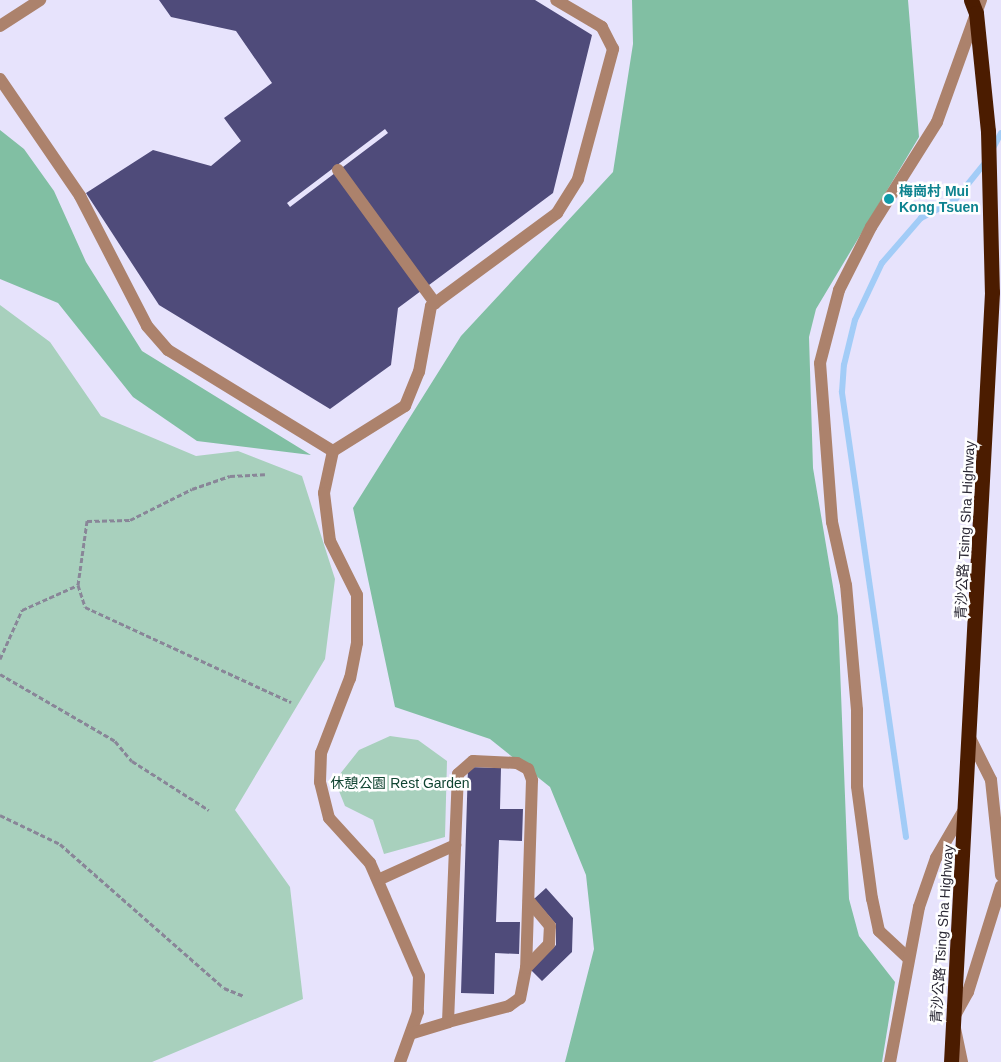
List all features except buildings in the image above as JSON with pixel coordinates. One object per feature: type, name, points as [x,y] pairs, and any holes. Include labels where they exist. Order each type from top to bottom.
[{"type":"highway","name":"青沙公路 Tsing Sha Highway","points":[[951,1062],[967,806],[992,329],[988,131],[975,3]]},
{"type":"street","points":[[0,26],[40,0]]},
{"type":"street","points":[[400,1062],[413,1033],[419,976],[378,880],[359,848],[329,818],[323,801],[321,753],[350,678],[357,643],[357,595],[330,541],[324,493],[333,450],[405,406],[420,372],[435,303],[557,213],[578,179],[613,49],[602,27],[556,0]]},
{"type":"street","points":[[908,958],[879,931],[872,899],[857,786],[857,710],[846,585],[832,522],[820,363],[839,290],[871,227],[937,122],[975,3]]},
{"type":"street","points":[[0,79],[80,196],[147,326],[168,350],[333,450]]},
{"type":"street","points":[[338,170],[435,303]]},
{"type":"street","points":[[970,738],[990,780],[1001,875]]},
{"type":"street","points":[[413,1033],[510,1006],[520,998],[526,968],[532,780],[528,769],[517,762],[473,761],[463,765],[458,774],[448,1022]]},
{"type":"street","points":[[890,1062],[908,958],[936,858],[967,806]]},
{"type":"street","points":[[378,880],[455,845]]},
{"type":"street","points":[[962,1062],[953,1019],[968,992],[1001,886]]},
{"type":"street","points":[[526,968],[549,944],[550,926],[529,901]]},
{"type":"path","points":[[265,474],[230,476],[192,489],[130,520],[87,521],[78,585],[85,607],[291,702]]},
{"type":"path","points":[[0,659],[22,610],[78,585]]},
{"type":"path","points":[[0,674],[115,741],[132,762],[209,810]]},
{"type":"path","points":[[0,815],[60,844],[224,988],[244,996]]},
{"type":"green space","points":[[632,0],[908,0],[919,137],[816,309],[809,337],[813,468],[838,616],[849,899],[859,936],[895,982],[882,1062],[565,1062],[594,949],[586,875],[550,787],[490,739],[395,707],[353,508],[461,336],[613,172],[633,44]]},
{"type":"green space","points":[[0,130],[24,149],[54,191],[86,262],[142,351],[311,455],[197,441],[133,397],[58,303],[0,279]]},
{"type":"green space","points":[[0,305],[50,342],[101,416],[196,456],[238,451],[302,476],[335,579],[325,659],[235,810],[290,887],[303,999],[152,1062],[0,1062]]},
{"type":"green space","name":"休憩公園 Rest Garden","points":[[390,736],[418,740],[447,761],[445,837],[384,854],[373,820],[345,806],[337,786],[340,774],[359,750]]},
{"type":"waterway","points":[[992,150],[1001,133]]},
{"type":"waterway","points":[[906,837],[842,392],[844,365],[855,320],[882,263],[921,218],[955,200],[985,163]]},
{"type":"place","name":"梅崗村 Mui Kong Tsuen","points":[[889,199]]}]
